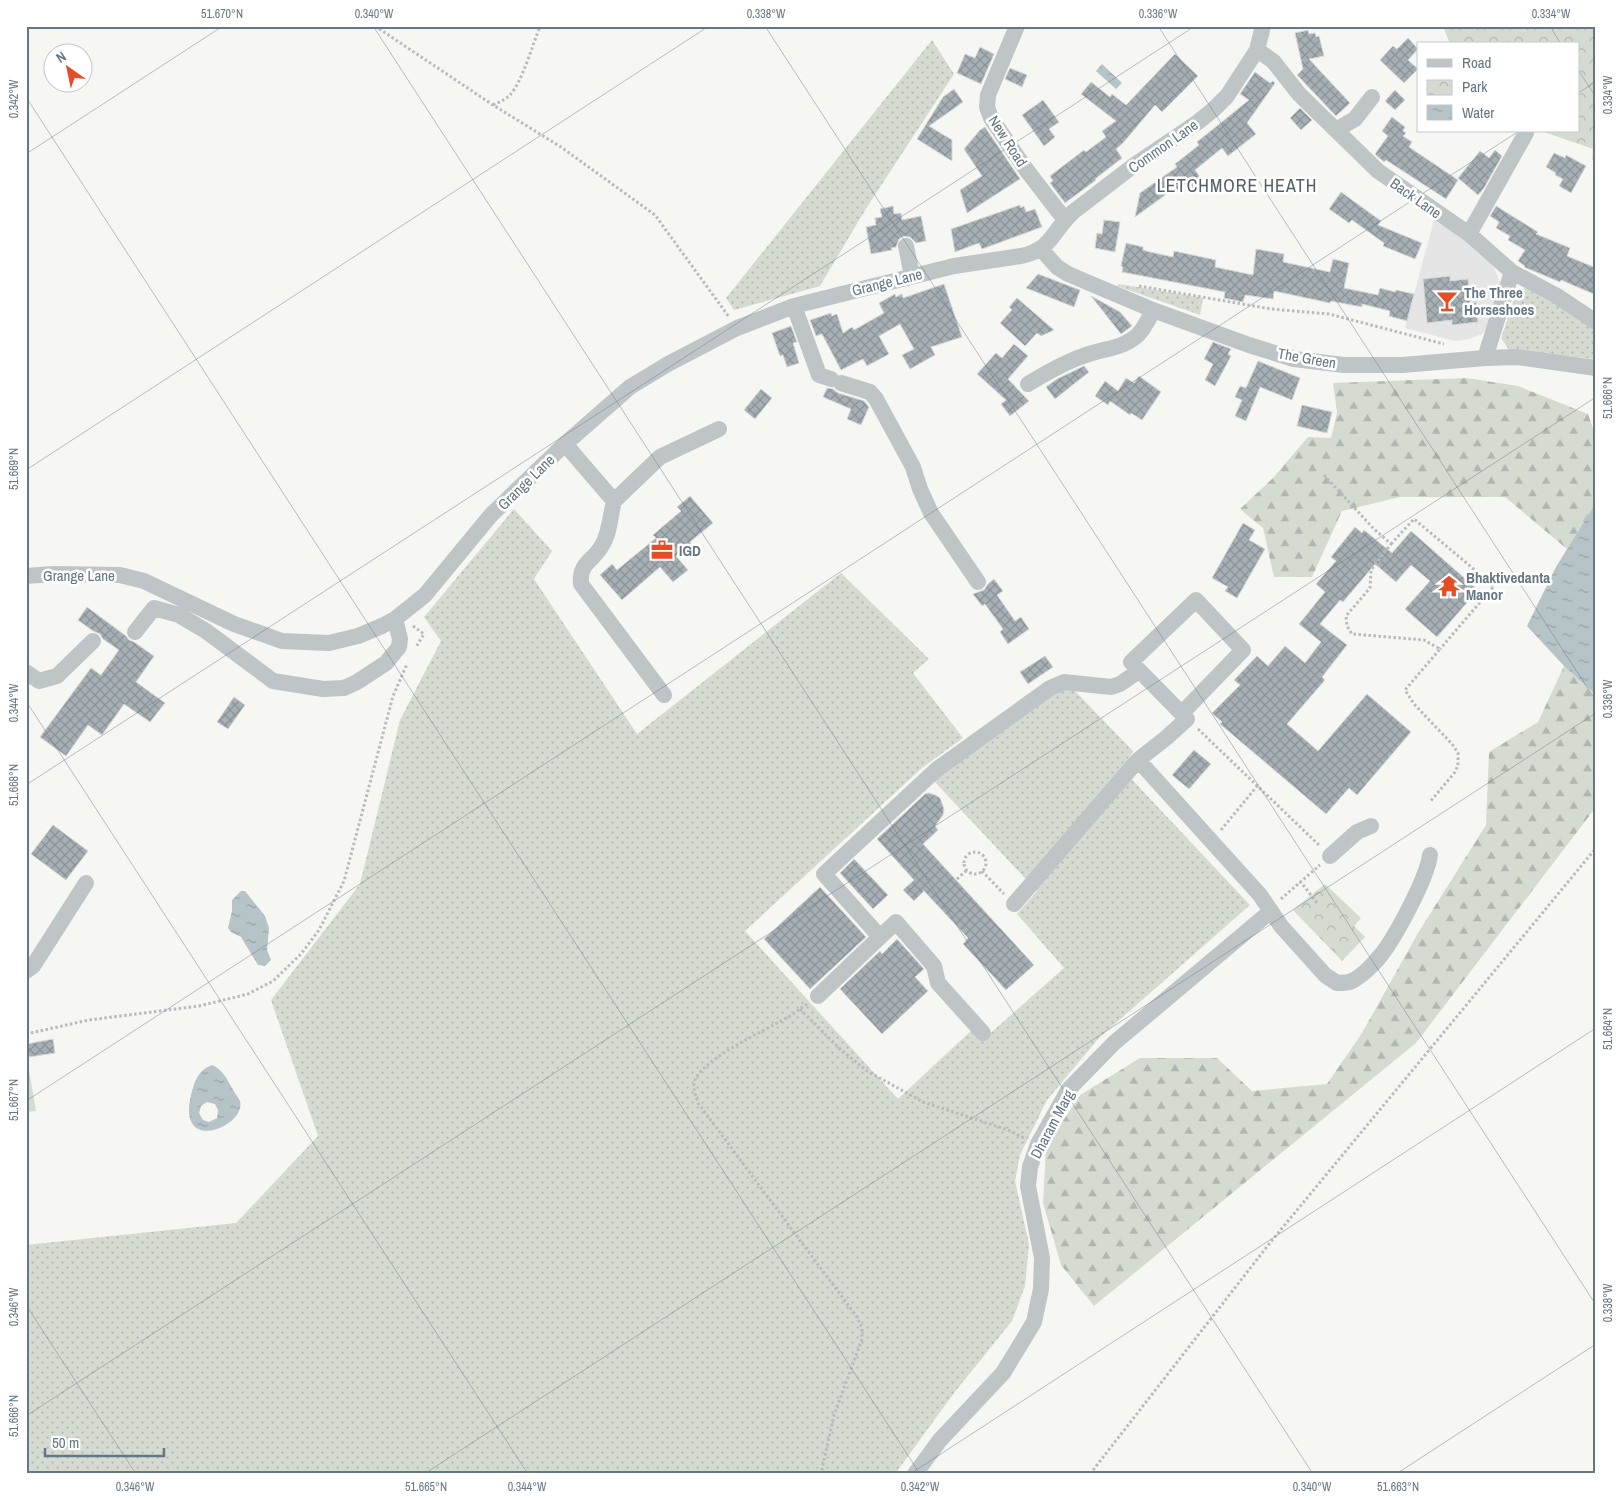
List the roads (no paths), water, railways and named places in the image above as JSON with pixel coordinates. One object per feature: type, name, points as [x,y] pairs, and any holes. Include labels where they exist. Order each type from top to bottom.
[{"type":"street","name":"New Road","points":[[1017,26],[988,96],[987,107],[991,118],[1025,168],[1065,220]]},
{"type":"street","name":"Common Lane","points":[[1041,249],[1065,220],[1133,166],[1198,122],[1227,96],[1257,50],[1263,26]]},
{"type":"street","name":"Back Lane","points":[[1257,50],[1273,61],[1299,94],[1378,171],[1469,234],[1512,272],[1557,296],[1596,322]]},
{"type":"street","points":[[1336,130],[1355,119],[1372,98]]},
{"type":"street","points":[[1469,234],[1526,133]]},
{"type":"street","points":[[906,246],[912,276]]},
{"type":"street","name":"Grange Lane","points":[[26,576],[53,574],[120,575],[144,581],[234,624],[282,641],[329,643],[358,636],[382,626],[399,616],[425,595],[491,515],[630,387],[668,364],[737,328],[794,306],[954,266],[1032,254],[1041,249]]},
{"type":"street","name":"The Green","points":[[1041,249],[1057,267],[1068,274],[1154,310],[1249,345],[1294,359],[1344,365],[1402,365],[1516,357],[1596,368]]},
{"type":"street","points":[[1485,358],[1512,272]]},
{"type":"street","points":[[794,306],[819,375],[870,392],[876,399],[913,467],[920,489],[932,513],[978,582]]},
{"type":"street","points":[[1028,384],[1060,365],[1085,355],[1126,344],[1142,331],[1154,310]]},
{"type":"street","points":[[664,695],[581,584],[580,575],[583,566],[600,548],[607,537],[614,501],[660,456],[719,429]]},
{"type":"street","points":[[566,444],[614,501]]},
{"type":"street","points":[[1014,904],[1138,760],[1166,738],[1243,650],[1196,600],[1131,662],[1185,716]]},
{"type":"street","points":[[135,632],[154,608],[179,615],[206,632],[272,681],[323,689],[344,688],[357,682],[386,662],[398,647],[400,639],[399,616]]},
{"type":"street","points":[[26,672],[39,681],[57,676],[93,640]]},
{"type":"street","points":[[880,937],[824,874],[936,770],[1050,688],[1064,682],[1111,686],[1120,684],[1139,671]]},
{"type":"street","points":[[1138,760],[1260,895],[1281,926],[1330,980],[1336,983],[1350,982],[1357,978],[1380,957],[1411,903],[1425,872],[1430,855]]},
{"type":"street","points":[[1330,856],[1357,832],[1371,826]]},
{"type":"street","points":[[26,971],[33,966],[86,883]]},
{"type":"street","name":"Dharam Marg","points":[[915,1474],[940,1440],[1003,1373],[1034,1322],[1041,1289],[1042,1258],[1028,1186],[1030,1167],[1038,1144],[1069,1089],[1122,1037],[1271,911]]},
{"type":"street","points":[[818,996],[896,922],[934,966],[938,983],[983,1032]]},
{"type":"water","points":[[1102,64],[1122,83],[1116,89],[1096,71]]},
{"type":"water","points":[[1593,507],[1596,508],[1596,695],[1564,666],[1527,626],[1556,567]]},
{"type":"water","points":[[241,891],[245,891],[265,916],[269,928],[267,950],[271,960],[265,966],[258,965],[241,937],[231,932],[228,928],[232,911],[232,900]]},
{"type":"water","points":[[212,1065],[216,1067],[226,1078],[240,1101],[239,1111],[233,1120],[222,1127],[200,1130],[192,1123],[189,1110],[196,1080],[202,1071]],"holes":[[[207,1102],[215,1104],[218,1110],[217,1118],[209,1122],[203,1120],[199,1113],[201,1106]]]},
{"type":"place","name":"The Three Horseshoes","points":[[1447,301]]},
{"type":"place","name":"IGD","points":[[662,550]]},
{"type":"place","name":"Bhaktivedanta Manor","points":[[1449,586]]},
{"type":"district","name":"LETCHMORE HEATH","points":[[1237,185]]}]
